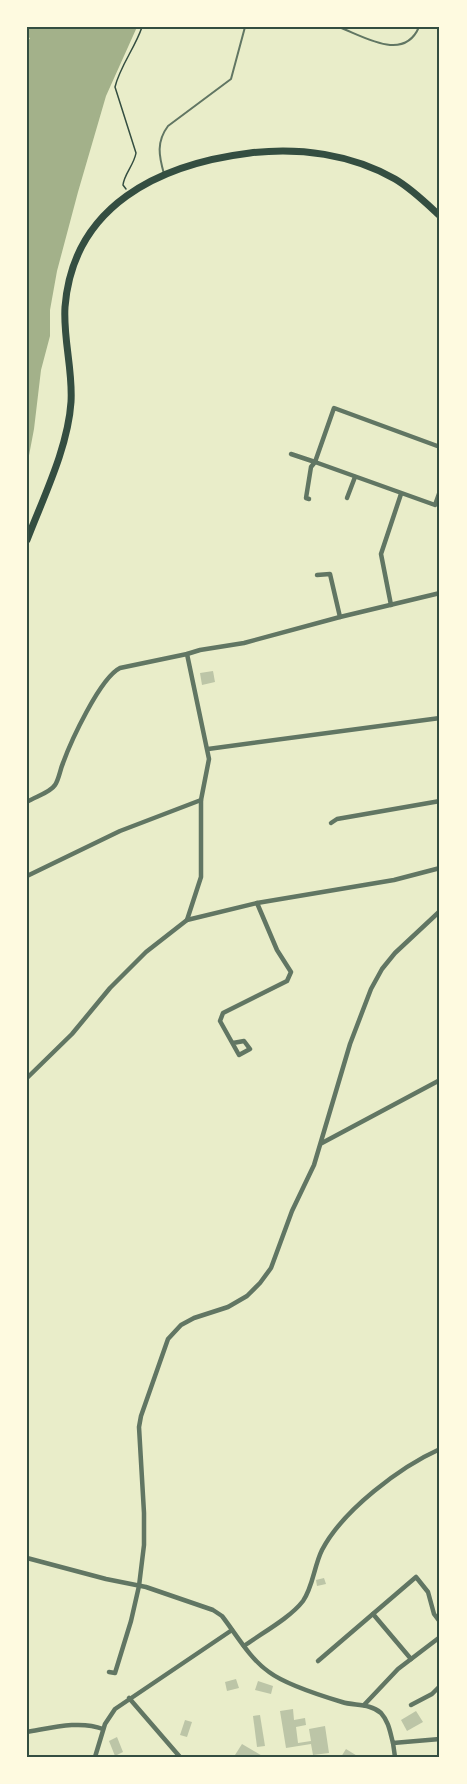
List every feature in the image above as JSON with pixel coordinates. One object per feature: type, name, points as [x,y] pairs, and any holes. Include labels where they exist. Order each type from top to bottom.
[{"type":"main road","points":[[27,540],[60,453],[71,403],[65,307],[71,277],[84,244],[96,225],[129,194],[164,174],[227,156],[264,151],[308,152],[338,156],[371,167],[395,179],[415,193],[440,216]]},
{"type":"street","points":[[309,499],[306,498],[311,467],[315,462],[334,408],[440,447]]},
{"type":"street","points":[[291,454],[435,505],[440,491]]},
{"type":"street","points":[[348,498],[355,477]]},
{"type":"street","points":[[391,605],[381,554],[401,494]]},
{"type":"street","points":[[317,575],[330,574],[340,617]]},
{"type":"street","points":[[27,802],[54,787],[73,739],[111,673],[120,668],[200,650],[244,643],[440,593]]},
{"type":"street","points":[[187,654],[209,759],[201,800],[201,877],[187,920]]},
{"type":"street","points":[[208,750],[440,718]]},
{"type":"street","points":[[27,876],[120,831],[201,800]]},
{"type":"street","points":[[330,823],[337,819],[440,801]]},
{"type":"street","points":[[27,1078],[72,1034],[110,988],[146,952],[187,920],[257,903],[394,880],[440,868]]},
{"type":"street","points":[[233,1043],[220,1021],[223,1013],[287,981],[291,976],[257,903]]},
{"type":"street","points":[[109,1672],[115,1673],[139,1586],[145,1525],[139,1428],[143,1408],[168,1339],[181,1325],[194,1318],[248,1296],[271,1268],[292,1211],[313,1168],[322,1143],[350,1044],[371,989],[382,969],[395,953],[440,911]]},
{"type":"street","points":[[322,1143],[440,1080]]},
{"type":"street","points":[[244,1646],[301,1603],[309,1591],[315,1566],[328,1540],[362,1502],[399,1472],[420,1458],[440,1449]]},
{"type":"street","points":[[27,1558],[139,1586],[213,1610],[222,1616],[263,1667],[276,1677],[345,1703],[364,1705],[379,1712],[388,1724],[395,1757]]},
{"type":"street","points":[[318,1660],[416,1577],[428,1592],[434,1614],[440,1622]]},
{"type":"street","points":[[373,1614],[411,1659]]},
{"type":"street","points":[[97,1757],[103,1729],[115,1709],[232,1630]]},
{"type":"street","points":[[364,1705],[398,1669],[440,1637]]},
{"type":"street","points":[[411,1705],[432,1694],[440,1686]]},
{"type":"street","points":[[129,1698],[180,1757]]},
{"type":"street","points":[[27,1732],[82,1724],[103,1729]]},
{"type":"street","points":[[393,1743],[440,1739]]},
{"type":"lane","points":[[164,174],[159,150],[162,134],[168,126],[231,79],[245,27]]},
{"type":"lane","points":[[339,27],[396,46],[408,43],[415,37],[419,27]]},
{"type":"path","points":[[129,194],[123,185],[123,179],[136,153],[115,87],[117,78],[138,42],[142,27]]},
{"type":"shaded area","points":[[27,27],[137,27],[106,96],[57,271],[50,310],[50,336],[41,370],[27,466],[27,43],[30,38],[27,37]]},
{"type":"building","points":[[213,671],[215,682],[202,685],[200,673]]},
{"type":"building","points":[[324,1578],[326,1584],[317,1586],[316,1580]]},
{"type":"building","points":[[236,1679],[239,1688],[227,1691],[225,1682]]},
{"type":"building","points":[[258,1681],[273,1686],[271,1694],[255,1690]]},
{"type":"building","points":[[293,1709],[294,1720],[305,1718],[306,1725],[296,1727],[298,1743],[311,1741],[309,1729],[325,1726],[329,1753],[313,1755],[311,1744],[286,1748],[280,1711]]},
{"type":"building","points":[[416,1711],[423,1722],[407,1731],[401,1720]]},
{"type":"building","points":[[260,1715],[265,1746],[257,1747],[253,1716]]},
{"type":"building","points":[[185,1720],[192,1722],[187,1737],[180,1735]]},
{"type":"building","points":[[117,1737],[123,1752],[115,1756],[109,1741]]},
{"type":"building","points":[[242,1744],[264,1757],[238,1757],[235,1755]]},
{"type":"building","points":[[346,1749],[359,1757],[341,1757]]}]
